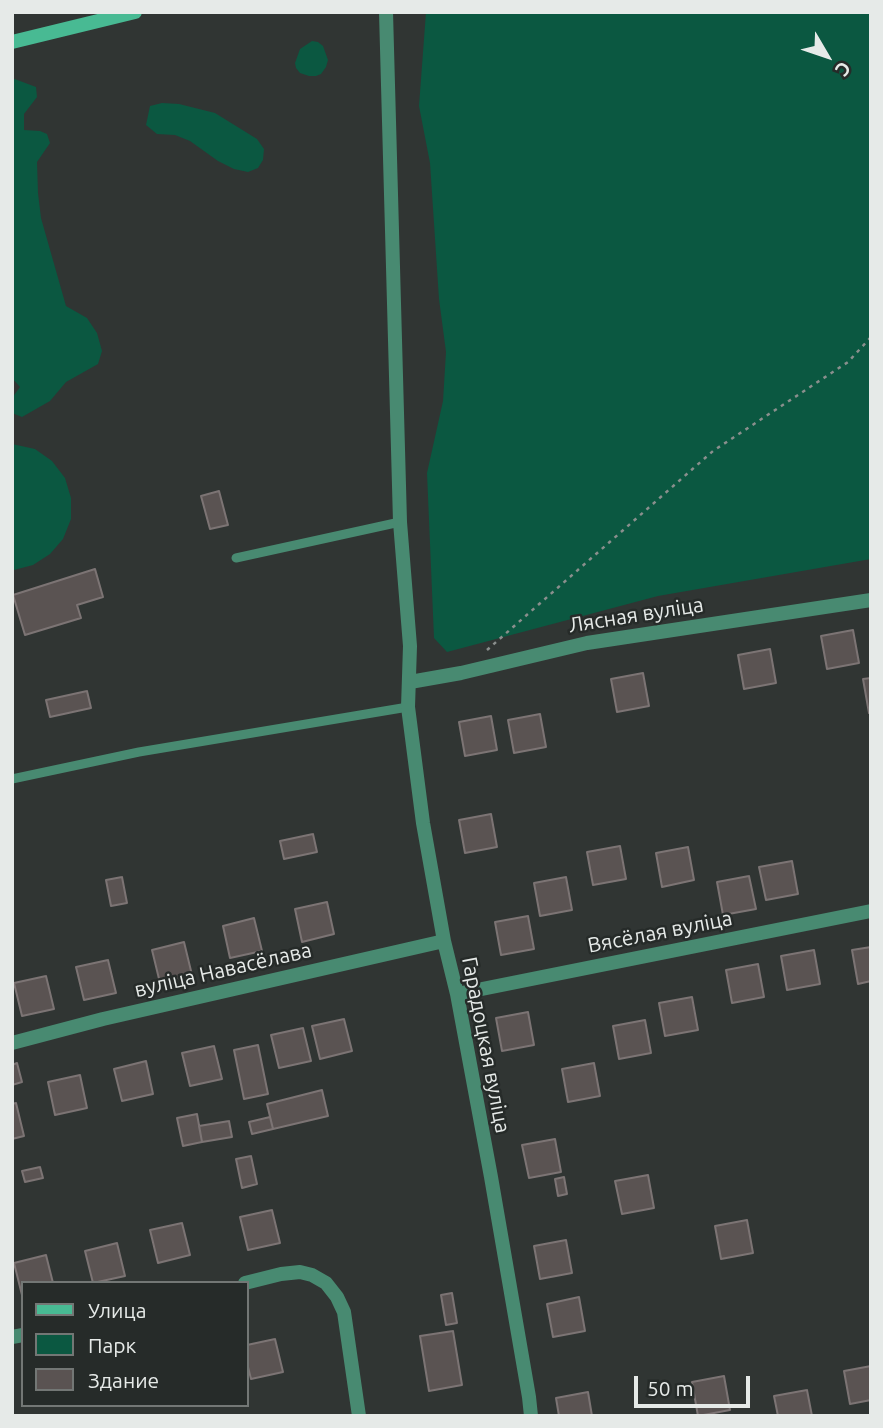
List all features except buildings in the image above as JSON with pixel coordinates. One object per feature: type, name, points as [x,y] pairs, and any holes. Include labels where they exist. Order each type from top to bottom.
[{"type":"street","points":[[12,42],[135,12]]},
{"type":"street","name":"Гарадоцкая вуліца","points":[[386,12],[400,522],[410,646],[408,707],[423,822],[491,1177],[531,1416]]},
{"type":"street","name":"Лясная вуліца","points":[[410,682],[461,673],[587,643],[871,600]]},
{"type":"street","name":"Вясёлая вуліца","points":[[457,994],[871,911]]},
{"type":"street","name":"вуліца Навасёлава","points":[[12,1043],[103,1019],[444,941]]},
{"type":"street","points":[[248,1282],[300,1272],[326,1283],[344,1312],[359,1416]]},
{"type":"lane","points":[[236,558],[400,522]]},
{"type":"lane","points":[[12,779],[139,752],[408,707]]},
{"type":"path","points":[[482,655],[713,451],[848,362],[871,337]]},
{"type":"green space","points":[[426,12],[871,12],[871,559],[658,596],[447,652],[434,638],[427,473],[443,401],[446,352],[439,299],[430,163],[419,106]]},
{"type":"green space","points":[[312,41],[323,46],[328,60],[321,74],[316,76],[300,73],[295,63],[300,49]]},
{"type":"green space","points":[[12,78],[36,87],[37,97],[24,114],[24,130],[47,134],[50,143],[37,162],[38,193],[41,218],[66,306],[87,318],[97,333],[102,351],[98,364],[66,382],[50,401],[22,417],[12,413],[12,398],[20,387],[12,378]]},
{"type":"green space","points":[[162,103],[179,104],[215,113],[257,139],[264,149],[263,160],[258,168],[248,172],[234,169],[190,141],[175,135],[157,134],[146,125],[150,106]]},
{"type":"green space","points":[[12,444],[35,449],[52,461],[65,478],[71,498],[71,519],[63,539],[50,554],[33,565],[14,570],[12,570]]}]
